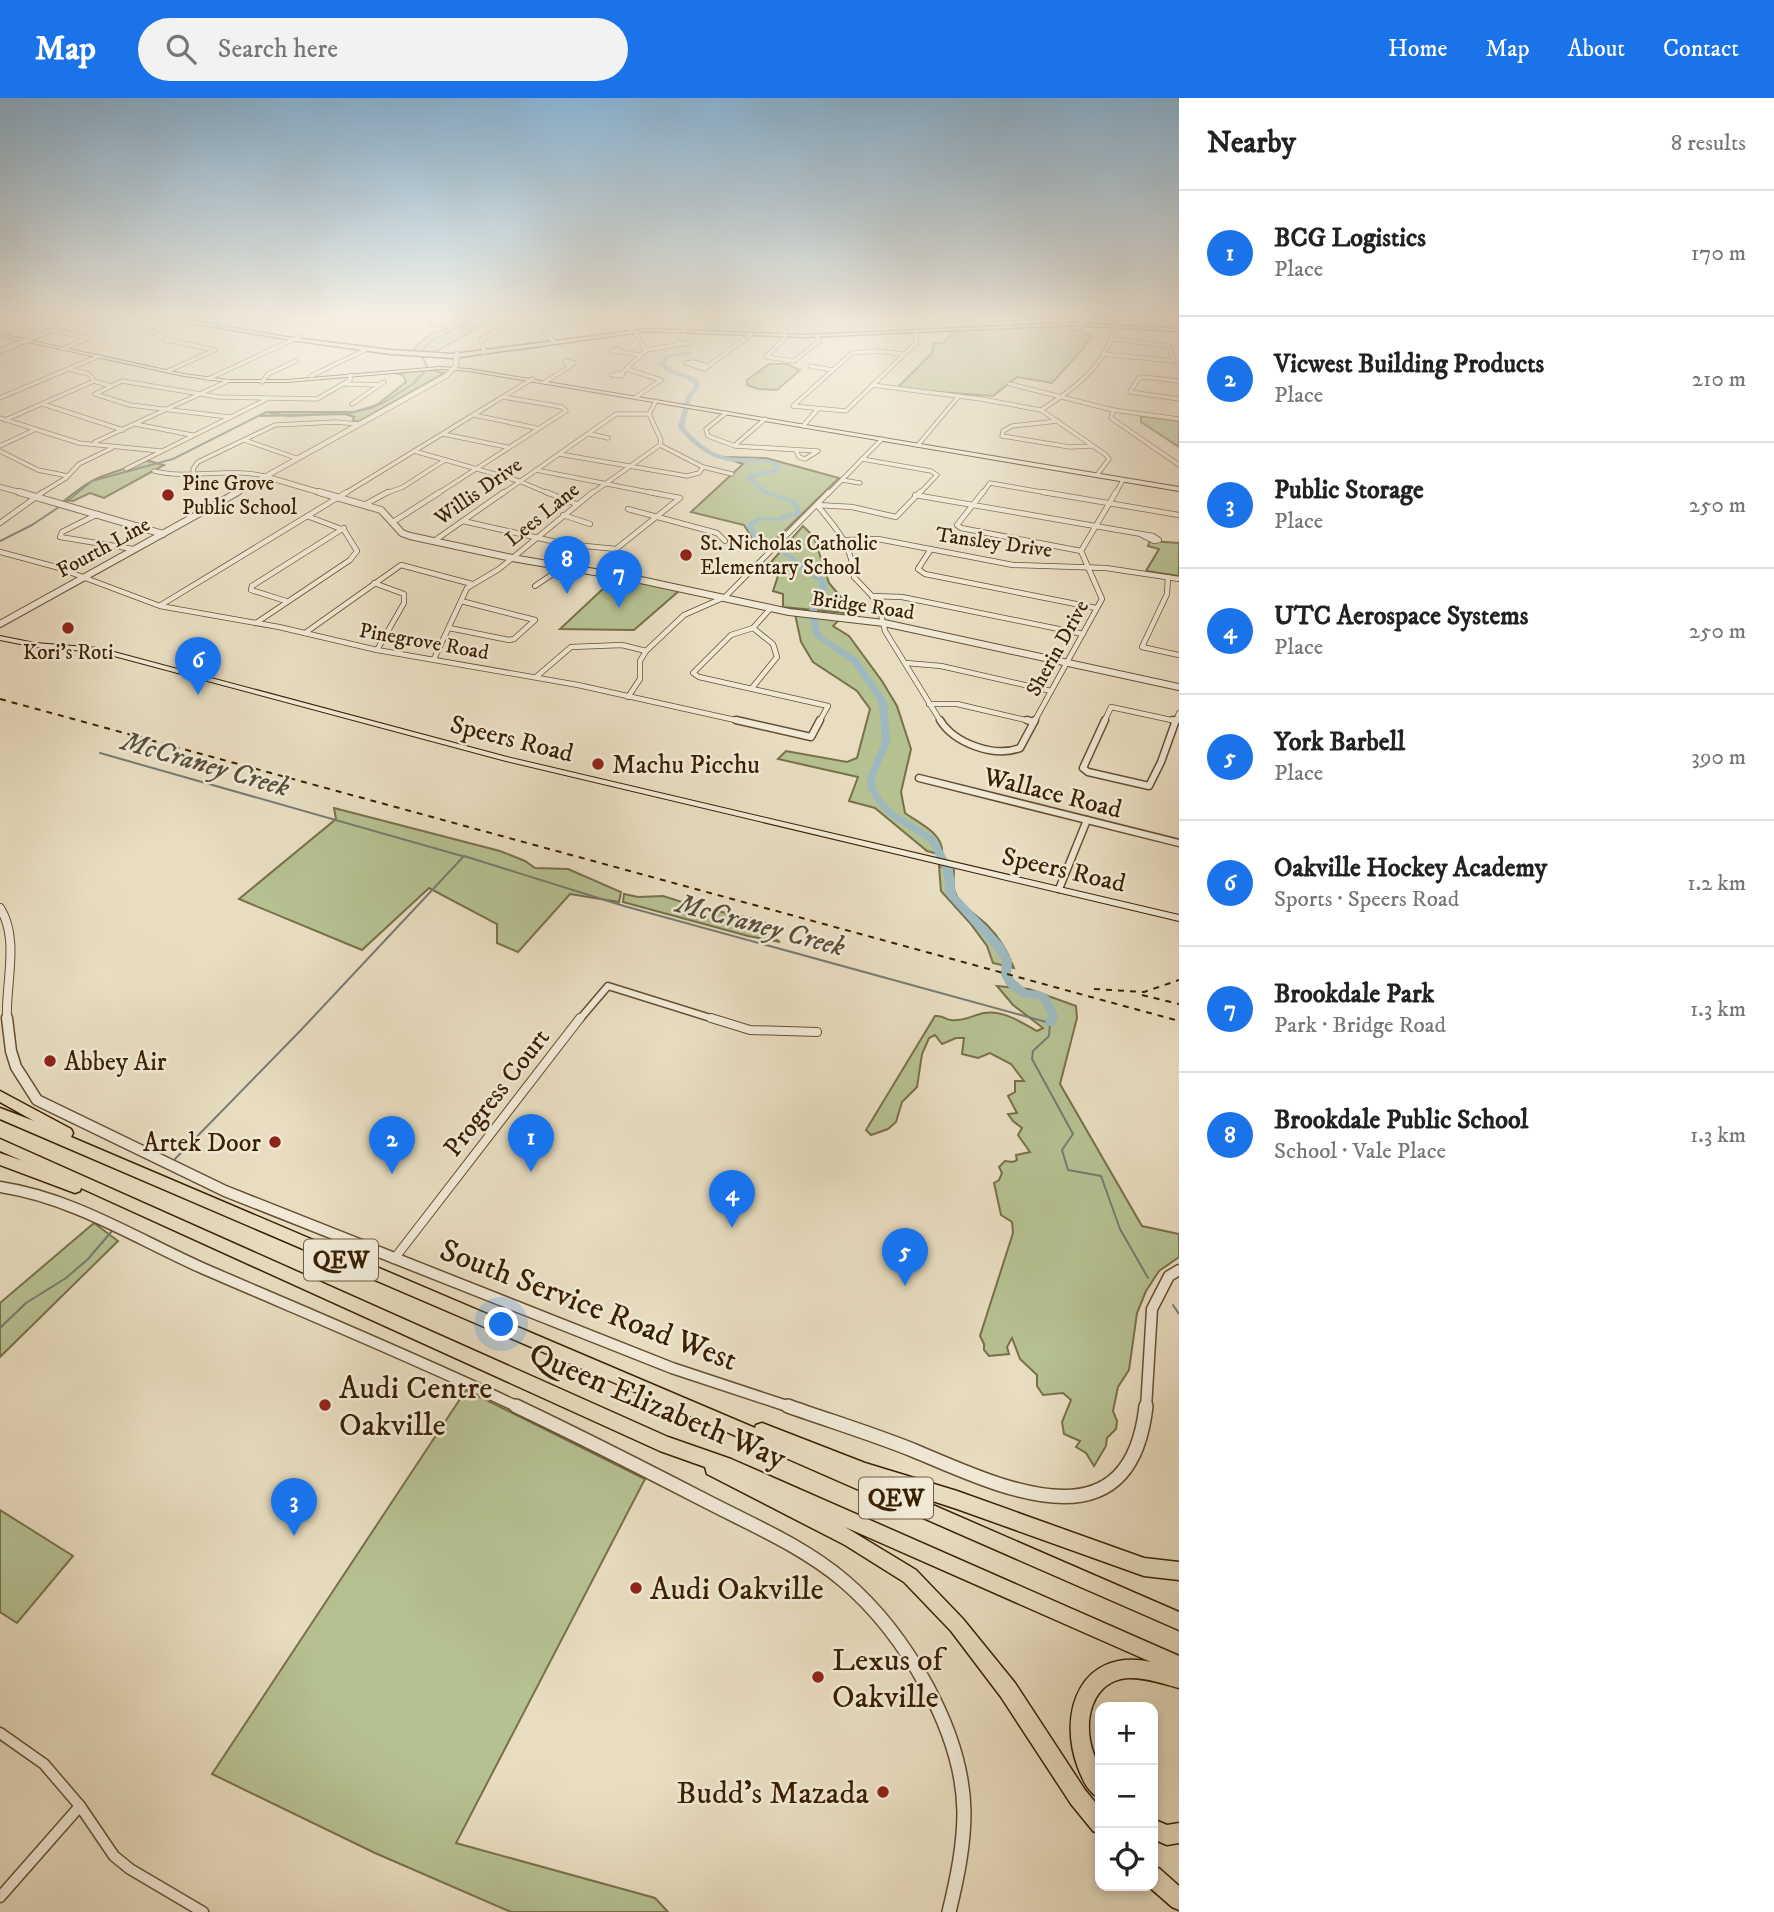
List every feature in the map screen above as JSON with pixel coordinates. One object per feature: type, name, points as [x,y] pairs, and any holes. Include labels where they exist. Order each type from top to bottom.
[{"type":"highway","points":[[0,1096],[68,1134],[69,1142]]},
{"type":"highway","name":"Queen Elizabeth Way","points":[[0,1113],[614,1375],[1179,1621]]},
{"type":"highway","name":"Queen Elizabeth Way","points":[[0,1146],[666,1446],[725,1465],[1179,1665]]},
{"type":"highway","points":[[0,1159],[197,1233]]},
{"type":"highway","points":[[614,1375],[643,1380],[865,1471],[957,1500],[1144,1567],[1179,1571]]},
{"type":"highway","points":[[666,1446],[851,1539],[910,1576],[957,1625],[1008,1690],[1078,1797],[1095,1818]]},
{"type":"highway","points":[[1095,1779],[1085,1760],[1079,1739],[1079,1719],[1088,1691],[1098,1679],[1124,1669],[1143,1670],[1179,1679]]},
{"type":"highway","points":[[1158,1831],[1167,1835],[1179,1833]]},
{"type":"highway","points":[[1158,1881],[1179,1900]]},
{"type":"main road","points":[[660,402],[1179,489]]},
{"type":"main road","name":"Speers Road","points":[[0,638],[35,645],[99,650],[506,760],[1179,918]]},
{"type":"street","points":[[2,420],[47,402]]},
{"type":"street","points":[[126,402],[164,410],[229,417]]},
{"type":"street","points":[[94,443],[182,402]]},
{"type":"street","points":[[126,469],[261,402]]},
{"type":"street","points":[[352,404],[355,402]]},
{"type":"street","name":"Fourth Line","points":[[0,624],[398,402]]},
{"type":"street","points":[[160,606],[495,402]]},
{"type":"street","points":[[393,523],[566,411],[562,407],[530,402]]},
{"type":"street","points":[[656,402],[649,414],[661,440],[660,445],[703,467],[732,474]]},
{"type":"street","points":[[796,402],[793,404],[817,410],[844,412],[855,402]]},
{"type":"street","points":[[918,445],[953,402]]},
{"type":"street","points":[[987,402],[1041,410],[1058,421],[1109,459],[1097,475]]},
{"type":"street","points":[[1041,410],[1055,402]]},
{"type":"street","points":[[1081,402],[1113,410],[1179,419]]},
{"type":"street","points":[[42,404],[123,430]]},
{"type":"street","points":[[803,426],[817,410]]},
{"type":"street","points":[[1113,410],[1111,418],[1179,465]]},
{"type":"street","points":[[726,413],[705,433],[734,446],[796,450],[811,447],[818,451],[805,459],[799,457],[796,450]]},
{"type":"street","name":"Willis Drive","points":[[434,541],[615,414],[649,414]]},
{"type":"street","points":[[473,415],[536,428]]},
{"type":"street","points":[[734,446],[765,419]]},
{"type":"street","points":[[2,420],[79,443],[161,451]]},
{"type":"street","points":[[1058,421],[1007,428],[1002,436],[1070,447],[1092,446]]},
{"type":"street","points":[[194,477],[193,469],[198,463],[275,425],[336,422],[358,424]]},
{"type":"street","points":[[134,424],[193,435]]},
{"type":"street","points":[[0,448],[37,429]]},
{"type":"street","points":[[442,434],[507,447]]},
{"type":"street","points":[[590,434],[608,438]]},
{"type":"street","points":[[628,697],[640,679],[640,662],[646,651],[684,615],[725,597],[882,439]]},
{"type":"street","points":[[244,440],[296,458]]},
{"type":"street","name":"Lees Lane","points":[[434,659],[463,593],[472,584],[499,569],[576,504],[660,445]]},
{"type":"street","points":[[0,448],[38,470],[69,476]]},
{"type":"street","points":[[0,523],[35,496],[69,476],[79,464],[113,448]]},
{"type":"street","points":[[414,451],[519,481],[576,504]]},
{"type":"street","points":[[559,454],[687,476],[699,473],[703,467]]},
{"type":"street","points":[[817,505],[852,507],[896,517],[937,475],[936,472],[862,459]]},
{"type":"street","points":[[364,505],[385,492],[403,487],[445,460]]},
{"type":"street","points":[[463,521],[565,544],[616,549],[680,498],[536,470]]},
{"type":"street","points":[[154,471],[176,478],[244,471],[264,476]]},
{"type":"street","name":"Bridge Road","points":[[264,476],[381,510],[402,533],[434,541],[725,597],[770,609],[884,623],[1179,687]]},
{"type":"street","points":[[842,480],[860,484]]},
{"type":"street","points":[[1123,480],[1110,503],[1081,551],[961,528],[957,525],[990,483],[1110,503],[1179,515]]},
{"type":"street","points":[[0,487],[99,513],[163,534]]},
{"type":"street","points":[[915,495],[1142,535]]},
{"type":"street","points":[[817,505],[846,540],[854,576],[872,596],[885,631],[929,704],[957,704],[1034,722]]},
{"type":"street","points":[[628,509],[717,533],[725,541]]},
{"type":"street","points":[[99,513],[62,532],[60,537],[133,549]]},
{"type":"street","points":[[0,515],[10,516]]},
{"type":"street","points":[[563,515],[590,524]]},
{"type":"street","points":[[256,623],[350,560],[357,551],[355,541],[344,528],[307,516]]},
{"type":"street","points":[[286,601],[251,590],[252,586],[344,528]]},
{"type":"street","name":"Tansley Drive","points":[[846,540],[878,539],[1013,565],[1088,567],[1179,579]]},
{"type":"street","points":[[931,549],[918,569],[925,575],[1096,608]]},
{"type":"street","name":"Sherin Drive","points":[[929,704],[948,733],[956,738],[1010,753],[1020,748],[1102,599],[1081,551]]},
{"type":"street","name":"Pinegrove Road","points":[[0,552],[56,566],[160,606],[256,623],[377,650],[536,677],[811,737],[828,706],[752,688]]},
{"type":"street","points":[[305,633],[401,565],[472,584]]},
{"type":"street","points":[[535,586],[562,567]]},
{"type":"street","points":[[1167,577],[1167,594],[1142,647],[1179,655]]},
{"type":"street","points":[[374,583],[404,594],[404,603],[377,650]]},
{"type":"street","points":[[872,596],[902,597],[1083,634]]},
{"type":"street","points":[[449,628],[509,640],[535,620],[461,601]]},
{"type":"street","points":[[753,628],[775,642],[778,650],[777,659],[752,688],[693,673],[730,635],[753,628],[770,609]]},
{"type":"street","points":[[536,677],[571,647],[622,645],[646,651]]},
{"type":"street","points":[[906,663],[942,666],[1051,691]]},
{"type":"street","points":[[1176,721],[1111,707],[1083,768],[1093,773],[1149,786],[1176,721],[1179,713]]},
{"type":"street","name":"Wallace Road","points":[[919,778],[1179,843]]},
{"type":"street","points":[[1059,889],[1087,820]]},
{"type":"street","name":"South Service Road West","points":[[0,908],[10,926],[1,1043],[8,1070],[18,1085],[37,1100],[225,1191],[394,1259],[672,1368],[744,1390],[912,1450],[972,1476],[1058,1499],[1088,1494],[1121,1476],[1133,1460],[1143,1431],[1150,1366],[1152,1309],[1169,1276],[1179,1270]]},
{"type":"street","name":"Progress Court","points":[[394,1259],[565,1037],[608,986],[750,1030],[817,1032]]},
{"type":"street","points":[[0,1187],[19,1189],[71,1207],[187,1261],[424,1363],[640,1466],[819,1563],[848,1586],[897,1641],[935,1702],[950,1738],[963,1796],[963,1824],[962,1849],[949,1912]]},
{"type":"street","points":[[0,1733],[44,1764],[80,1806],[114,1856],[130,1869],[203,1912]]},
{"type":"street","points":[[0,1897],[80,1806]]},
{"type":"green space","points":[[381,402],[394,402],[358,422],[353,420],[354,417],[345,414],[260,416],[267,412],[354,412],[374,407]]},
{"type":"green space","points":[[1141,416],[1179,421],[1179,447],[1141,422]]},
{"type":"green space","points":[[723,457],[766,458],[839,478],[766,549],[755,543],[744,525],[691,512],[743,464]]},
{"type":"green space","points":[[145,460],[164,465],[104,498],[90,493],[73,501],[65,500],[92,481]]},
{"type":"green space","points":[[803,526],[814,537],[829,583],[855,614],[783,607],[783,594],[773,591],[778,576],[764,570]]},
{"type":"green space","points":[[1150,541],[1179,543],[1179,576],[1146,571],[1159,549],[1148,546]]},
{"type":"green space","points":[[626,579],[680,590],[634,630],[560,629],[607,585],[617,587]]},
{"type":"green space","points":[[795,614],[839,620],[833,626],[849,636],[882,681],[897,706],[911,749],[901,792],[905,813],[936,835],[940,841],[942,855],[927,851],[875,808],[849,801],[858,777],[778,759],[786,751],[847,762],[857,758],[870,709],[857,691],[813,662],[801,642]]},
{"type":"green space","points":[[334,808],[500,851],[535,868],[568,869],[621,892],[619,902],[570,894],[518,952],[497,943],[497,924],[429,888],[362,950],[239,899],[336,819]]},
{"type":"green space","points":[[939,866],[954,870],[957,897],[995,934],[1014,968],[993,963],[987,946],[941,891]]},
{"type":"green space","points":[[624,894],[638,897],[663,896],[692,905],[698,913],[704,914],[712,909],[766,923],[768,934],[780,942],[623,902]]},
{"type":"green space","points":[[997,986],[1029,989],[1076,1006],[1077,1018],[1060,1084],[1142,1226],[1179,1234],[1179,1257],[1159,1271],[1146,1291],[1137,1313],[1129,1370],[1118,1387],[1113,1411],[1117,1421],[1116,1429],[1107,1438],[1106,1446],[1094,1466],[1086,1453],[1076,1447],[1080,1441],[1064,1434],[1062,1422],[1071,1400],[1063,1393],[1043,1395],[1037,1386],[1037,1375],[1020,1359],[1012,1338],[1007,1347],[1009,1354],[989,1356],[980,1336],[1013,1233],[1012,1222],[1001,1215],[994,1183],[999,1180],[1002,1173],[999,1167],[1005,1161],[1013,1162],[1017,1160],[1016,1155],[1030,1152],[1018,1135],[1022,1128],[1008,1114],[1017,1113],[1008,1096],[1015,1092],[1015,1081],[1024,1081],[1011,1064],[990,1053],[978,1058],[962,1054],[964,1038],[956,1038],[942,1044],[935,1035],[929,1038],[922,1054],[917,1087],[902,1102],[896,1122],[888,1129],[871,1135],[866,1130],[935,1016],[955,1020],[984,1013],[998,1013],[1037,1031],[1043,1028],[1013,1005]]},
{"type":"green space","points":[[94,1223],[118,1241],[0,1357],[0,1303]]},
{"type":"green space","points":[[466,1390],[645,1479],[456,1843],[655,1898],[668,1912],[511,1912],[375,1853],[212,1774]]},
{"type":"green space","points":[[0,1510],[73,1556],[17,1623],[0,1612]]},
{"type":"waterway","points":[[66,502],[92,481],[173,459],[266,412],[288,416],[351,413],[385,402]]},
{"type":"waterway","points":[[688,402],[681,427],[699,446],[721,458],[763,460],[777,464],[778,470],[751,475],[749,478],[765,492],[794,502],[799,512],[797,515],[784,516],[781,520],[759,518],[749,525],[755,537],[792,558],[806,572],[822,580],[824,584],[812,613],[818,636],[855,661],[883,702],[886,742],[871,778],[872,789],[890,813],[933,840],[948,870],[951,895],[999,947],[1007,960],[1006,975],[1011,983],[1025,994],[1040,995],[1045,999],[1053,1016],[1050,1023]]},
{"type":"waterway","points":[[0,541],[32,525],[59,507]]},
{"type":"waterway","name":"McCraney Creek","points":[[100,753],[462,856]]},
{"type":"waterway","name":"McCraney Creek","points":[[175,1159],[301,1030],[464,856],[624,906],[1050,1023],[1049,1036],[1033,1051],[1032,1059],[1073,1134],[1062,1150],[1068,1170],[1101,1176],[1120,1229],[1148,1278]]},
{"type":"waterway","name":"McCraney Creek","points":[[0,1328],[26,1303],[66,1278],[88,1259],[112,1231]]},
{"type":"waterway","points":[[1173,1305],[1179,1314]]},
{"type":"railway","points":[[0,699],[1179,1021]]},
{"type":"railway","points":[[1094,989],[1144,992],[1179,980]]},
{"type":"railway","points":[[1142,995],[1179,1004]]},
{"type":"place","name":"Pine Grove Public School","points":[[168,495]]},
{"type":"place","name":"St. Nicholas Catholic Elementary School","points":[[686,555]]},
{"type":"place","name":"Brookdale Public School","points":[[567,594]]},
{"type":"place","name":"Brookdale Park","points":[[619,608]]},
{"type":"place","name":"Kori's Roti","points":[[68,628]]},
{"type":"place","name":"Oakville Hockey Academy","points":[[198,695]]},
{"type":"place","name":"Machu Picchu","points":[[598,764]]},
{"type":"place","name":"Abbey Air","points":[[50,1061]]},
{"type":"place","name":"Artek Door","points":[[275,1142]]},
{"type":"place","name":"BCG Logistics","points":[[531,1172]]},
{"type":"place","name":"Vicwest Building Products","points":[[392,1174]]},
{"type":"place","name":"UTC Aerospace Systems","points":[[732,1228]]},
{"type":"place","name":"York Barbell","points":[[905,1286]]},
{"type":"place","name":"Audi Centre Oakville","points":[[325,1405]]},
{"type":"place","name":"Public Storage","points":[[294,1536]]},
{"type":"place","name":"Audi Oakville","points":[[636,1588]]},
{"type":"place","name":"Lexus of Oakville","points":[[818,1677]]},
{"type":"place","name":"Budd's Mazada","points":[[883,1792]]}]
